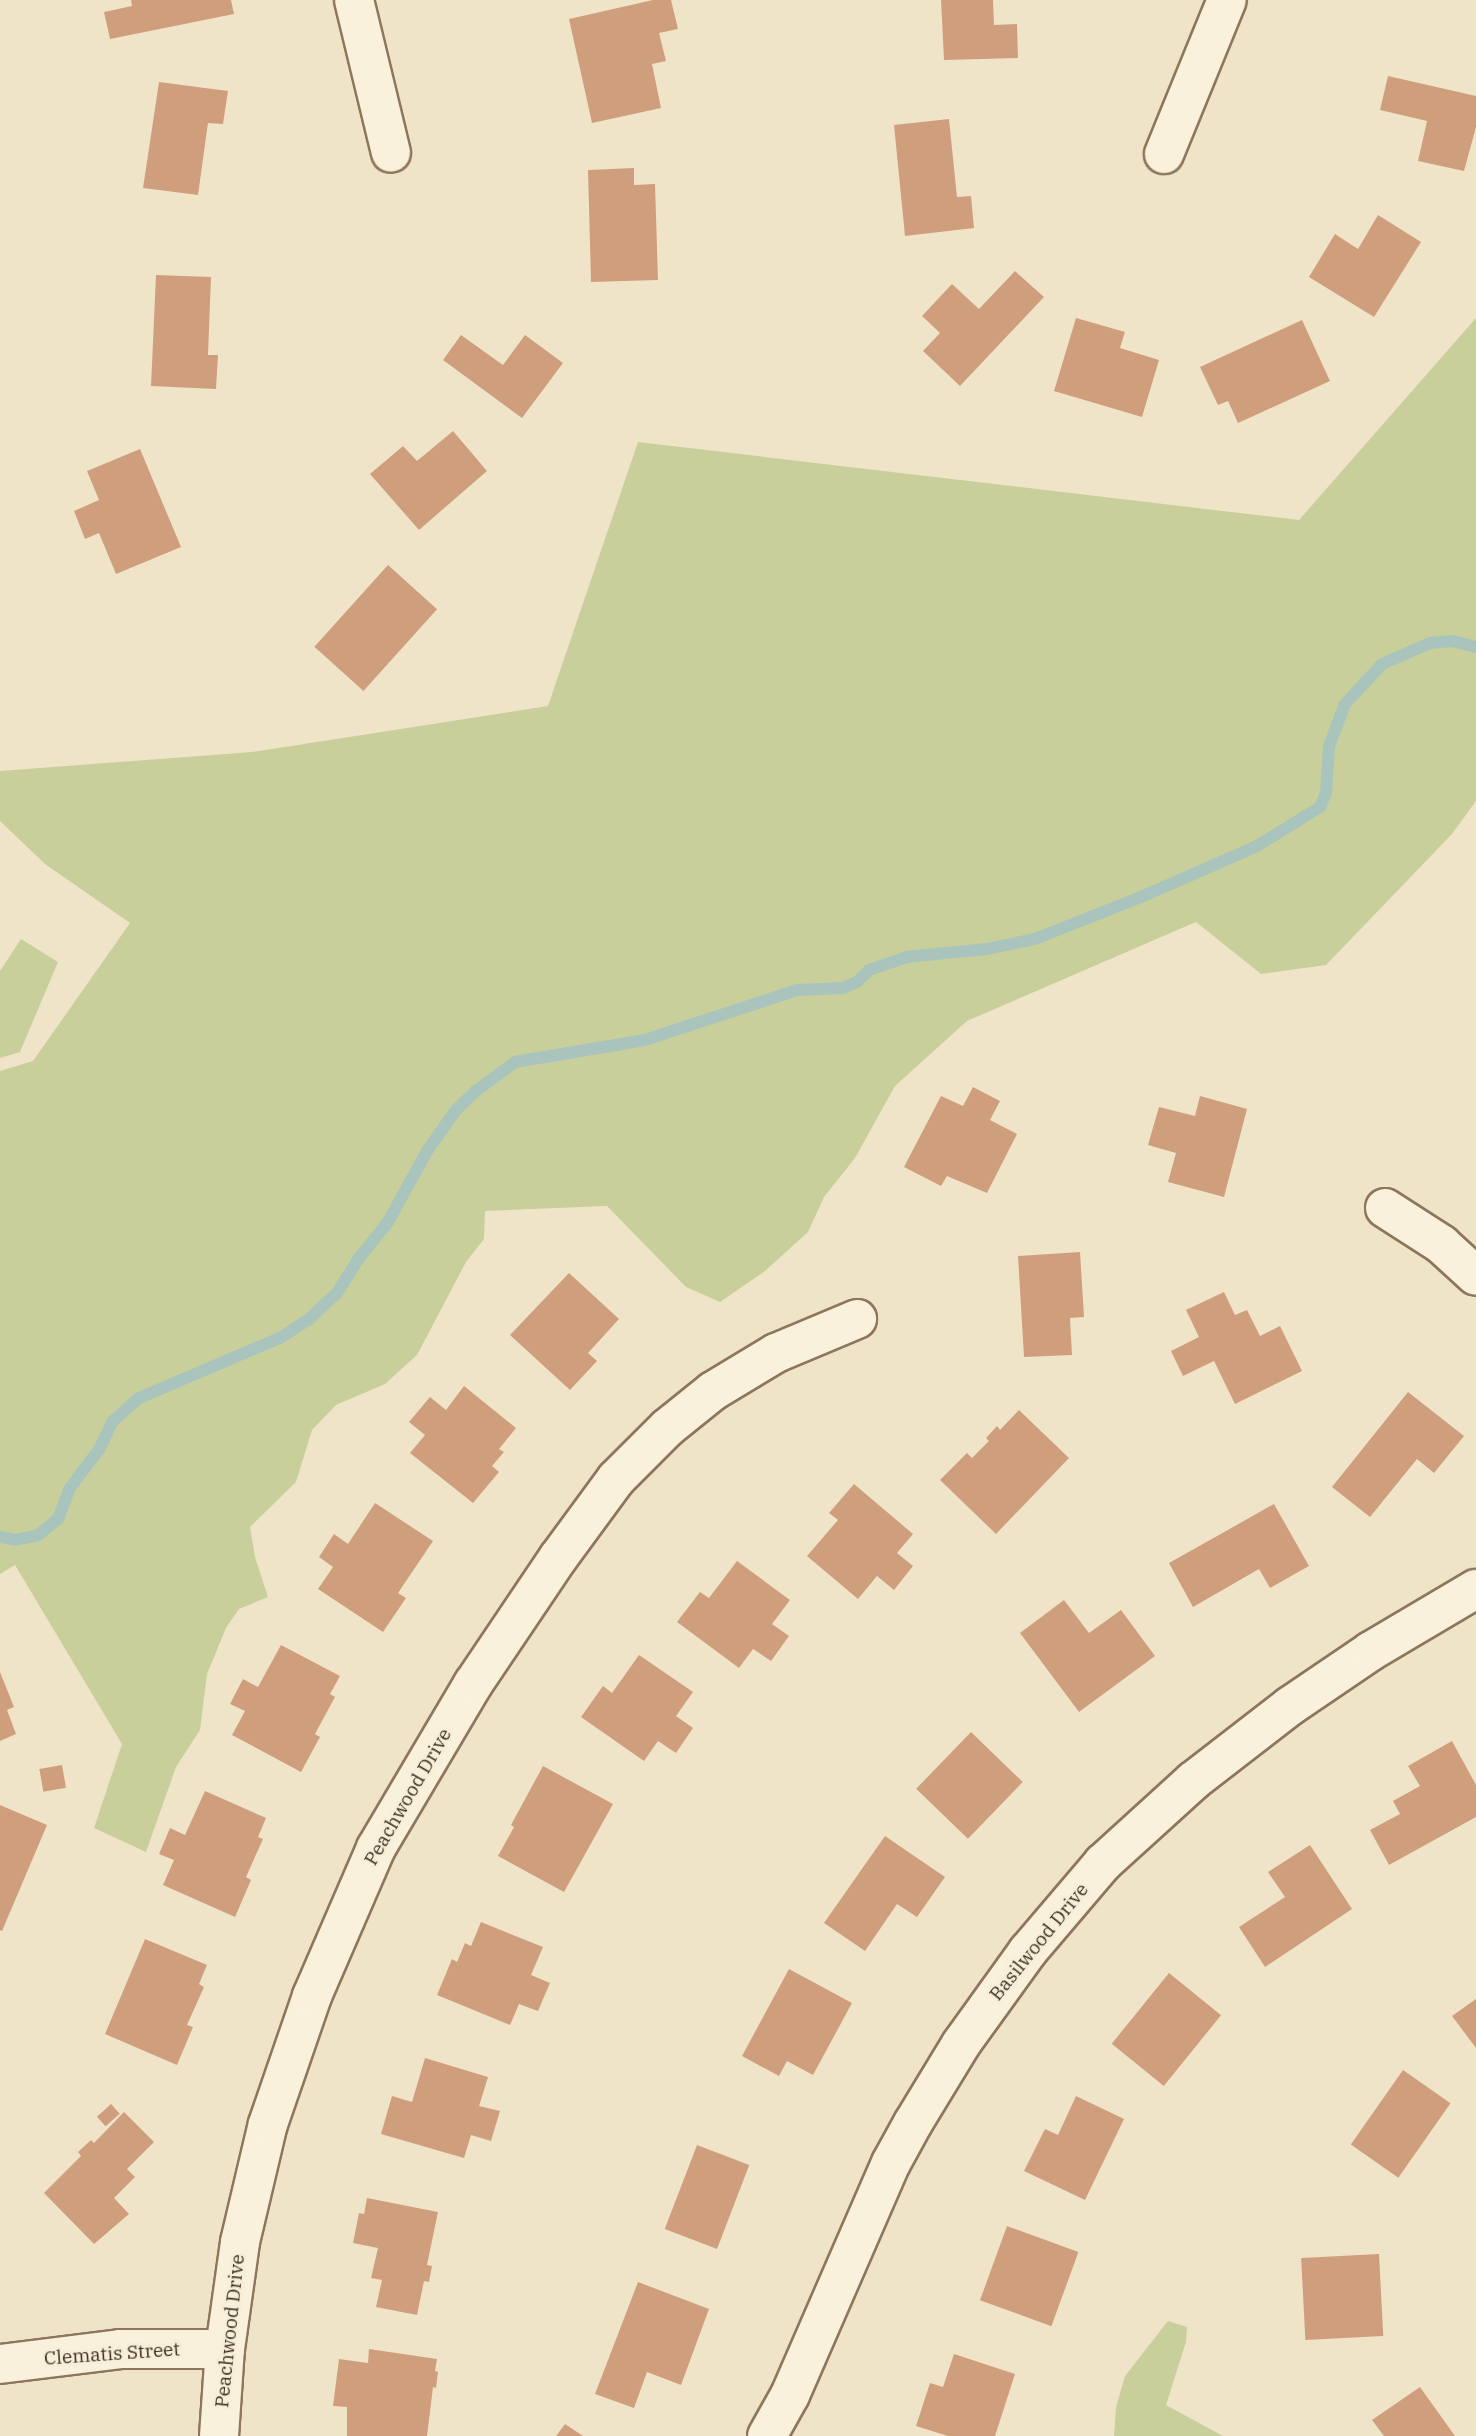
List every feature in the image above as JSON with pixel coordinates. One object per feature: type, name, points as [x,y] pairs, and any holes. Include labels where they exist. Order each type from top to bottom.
[{"type":"street","points":[[354,0],[391,153]]},
{"type":"street","points":[[1164,154],[1227,0]]},
{"type":"street","points":[[1385,1209],[1441,1244],[1476,1276]]},
{"type":"street","name":"Peachwood Drive","points":[[219,2436],[225,2349],[240,2242],[268,2124],[312,1997],[376,1848],[474,1684],[558,1558],[616,1479],[667,1428],[713,1391],[776,1353],[857,1320]]},
{"type":"street","name":"Basilwood Drive","points":[[767,2436],[790,2395],[902,2143],[961,2044],[1028,1951],[1104,1863],[1194,1781],[1290,1706],[1371,1651],[1476,1589]]},
{"type":"street","name":"Clematis Street","points":[[0,2364],[120,2349],[225,2349]]},
{"type":"green space","points":[[1476,318],[1476,801],[1452,834],[1326,965],[1261,974],[1196,922],[967,1021],[895,1086],[855,1158],[824,1197],[808,1232],[765,1271],[720,1302],[686,1287],[607,1206],[485,1211],[484,1239],[466,1262],[417,1355],[385,1384],[336,1405],[312,1430],[296,1482],[250,1527],[255,1557],[268,1597],[239,1609],[226,1628],[207,1674],[200,1730],[176,1767],[146,1852],[94,1828],[122,1744],[15,1565],[0,1574],[0,1071],[33,1061],[130,923],[45,864],[0,821],[0,771],[252,752],[548,706],[638,442],[1299,520]]},
{"type":"green space","points":[[21,939],[58,962],[20,1052],[0,1058],[0,971]]},
{"type":"green space","points":[[1168,2321],[1187,2327],[1186,2342],[1166,2405],[1223,2436],[1114,2436],[1116,2407],[1125,2376]]},
{"type":"building","points":[[131,0],[231,0],[234,14],[110,39],[104,12],[132,6]]},
{"type":"building","points":[[653,0],[671,0],[678,29],[659,33],[666,61],[652,64],[661,108],[592,123],[569,19]]},
{"type":"building","points":[[941,0],[993,0],[994,25],[1017,24],[1018,58],[944,60]]},
{"type":"building","points":[[1388,76],[1476,96],[1476,127],[1464,171],[1418,161],[1427,121],[1380,110]]},
{"type":"building","points":[[159,82],[228,91],[223,124],[208,123],[198,195],[143,188]]},
{"type":"building","points":[[949,119],[957,197],[971,196],[974,228],[905,236],[894,125]]},
{"type":"building","points":[[634,168],[634,185],[655,184],[658,280],[591,282],[588,170]]},
{"type":"building","points":[[1378,215],[1421,242],[1374,317],[1309,277],[1335,234],[1358,249]]},
{"type":"building","points":[[1015,271],[1044,297],[960,386],[923,351],[940,333],[922,316],[952,284],[979,309]]},
{"type":"building","points":[[156,275],[211,277],[208,355],[218,355],[216,389],[151,386]]},
{"type":"building","points":[[1076,318],[1125,332],[1120,348],[1159,360],[1142,417],[1054,391]]},
{"type":"building","points":[[1302,320],[1330,381],[1238,423],[1228,401],[1218,405],[1200,367]]},
{"type":"building","points":[[461,335],[503,365],[525,335],[563,363],[522,418],[443,360]]},
{"type":"building","points":[[453,431],[487,471],[419,530],[370,474],[403,446],[417,461]]},
{"type":"building","points":[[140,449],[181,547],[116,574],[99,533],[85,539],[74,511],[99,500],[87,471]]},
{"type":"building","points":[[388,565],[437,609],[363,691],[314,647]]},
{"type":"building","points":[[973,1087],[1000,1101],[990,1120],[1017,1134],[987,1193],[947,1176],[941,1186],[904,1167],[941,1096],[963,1106]]},
{"type":"building","points":[[1200,1096],[1247,1109],[1224,1197],[1168,1182],[1176,1153],[1148,1145],[1159,1107],[1195,1116]]},
{"type":"building","points":[[1080,1252],[1084,1317],[1070,1318],[1072,1355],[1024,1357],[1018,1256]]},
{"type":"building","points":[[569,1273],[619,1319],[588,1353],[597,1361],[570,1390],[510,1335]]},
{"type":"building","points":[[1224,1292],[1235,1315],[1247,1310],[1260,1336],[1280,1326],[1302,1371],[1235,1404],[1214,1361],[1183,1376],[1171,1351],[1199,1337],[1186,1310]]},
{"type":"building","points":[[464,1386],[516,1428],[499,1449],[504,1452],[492,1466],[499,1472],[473,1503],[410,1453],[425,1435],[409,1422],[430,1397],[446,1410]]},
{"type":"building","points":[[1408,1392],[1464,1436],[1434,1473],[1417,1459],[1370,1517],[1332,1487]]},
{"type":"building","points":[[1019,1410],[1069,1458],[996,1534],[940,1480],[967,1453],[972,1458],[989,1441],[986,1438],[997,1426],[1000,1430]]},
{"type":"building","points":[[854,1484],[913,1534],[897,1553],[913,1566],[894,1590],[877,1576],[858,1599],[807,1556],[838,1520],[829,1513]]},
{"type":"building","points":[[375,1503],[433,1541],[398,1593],[406,1598],[383,1632],[318,1589],[333,1567],[319,1557],[334,1534],[348,1544]]},
{"type":"building","points":[[1274,1504],[1309,1566],[1270,1588],[1259,1569],[1193,1607],[1169,1563]]},
{"type":"building","points":[[737,1561],[790,1600],[772,1624],[789,1636],[771,1661],[753,1649],[739,1668],[677,1622],[700,1592],[709,1598]]},
{"type":"building","points":[[1064,1600],[1089,1633],[1121,1610],[1155,1656],[1079,1712],[1020,1633]]},
{"type":"building","points":[[281,1645],[340,1676],[330,1694],[335,1697],[315,1734],[320,1737],[301,1772],[232,1735],[245,1711],[230,1704],[243,1679],[258,1687]]},
{"type":"building","points":[[639,1655],[693,1692],[676,1716],[693,1728],[676,1753],[658,1741],[644,1761],[581,1717],[603,1686],[612,1693]]},
{"type":"building","points":[[0,1672],[14,1707],[7,1710],[16,1734],[0,1741]]},
{"type":"building","points":[[971,1732],[1023,1782],[968,1839],[916,1789]]},
{"type":"building","points":[[1452,1741],[1476,1785],[1476,1817],[1389,1865],[1370,1830],[1400,1814],[1393,1801],[1420,1786],[1408,1766]]},
{"type":"building","points":[[62,1765],[66,1788],[43,1792],[39,1769]]},
{"type":"building","points":[[543,1766],[613,1804],[564,1892],[498,1856],[514,1827],[511,1825]]},
{"type":"building","points":[[205,1791],[266,1818],[258,1837],[263,1839],[246,1877],[251,1880],[235,1917],[163,1885],[174,1860],[159,1854],[170,1828],[185,1835]]},
{"type":"building","points":[[0,1805],[47,1825],[2,1931],[0,1930]]},
{"type":"building","points":[[885,1836],[945,1877],[917,1917],[897,1904],[865,1951],[824,1923]]},
{"type":"building","points":[[1310,1845],[1352,1909],[1265,1967],[1239,1927],[1285,1897],[1268,1872]]},
{"type":"building","points":[[481,1922],[543,1947],[531,1975],[550,1983],[538,2011],[519,2004],[510,2025],[437,1995],[452,1959],[457,1962],[465,1943],[471,1946]]},
{"type":"building","points":[[145,1939],[207,1965],[199,1984],[204,1987],[187,2025],[193,2027],[177,2065],[105,2034]]},
{"type":"building","points":[[789,1969],[852,2003],[813,2075],[787,2061],[779,2076],[742,2056]]},
{"type":"building","points":[[1169,1973],[1221,2015],[1164,2086],[1112,2044]]},
{"type":"building","points":[[1476,1999],[1476,2048],[1452,2016]]},
{"type":"building","points":[[425,2058],[488,2077],[479,2106],[500,2111],[491,2141],[471,2135],[464,2158],[381,2134],[392,2096],[412,2102]]},
{"type":"building","points":[[1403,2070],[1451,2103],[1398,2178],[1351,2145]]},
{"type":"building","points":[[1076,2096],[1124,2119],[1085,2200],[1024,2171],[1045,2129],[1058,2135]]},
{"type":"building","points":[[111,2104],[120,2114],[106,2126],[97,2117]]},
{"type":"building","points":[[124,2112],[154,2142],[127,2169],[135,2177],[114,2198],[129,2214],[94,2244],[44,2193],[81,2156],[78,2152],[91,2140],[94,2143]]},
{"type":"building","points":[[697,2145],[749,2165],[717,2249],[665,2229]]},
{"type":"building","points":[[367,2198],[438,2212],[427,2265],[432,2266],[429,2282],[424,2281],[417,2315],[376,2307],[382,2280],[371,2278],[378,2248],[353,2243],[359,2213],[364,2214]]},
{"type":"building","points":[[1007,2226],[1078,2252],[1051,2326],[980,2300]]},
{"type":"building","points":[[1379,2254],[1383,2336],[1305,2340],[1301,2258]]},
{"type":"building","points":[[638,2282],[709,2309],[681,2385],[647,2372],[634,2408],[595,2394]]},
{"type":"building","points":[[369,2349],[437,2359],[436,2388],[433,2387],[427,2436],[347,2436],[347,2407],[333,2406],[339,2359],[368,2363]]},
{"type":"building","points":[[954,2354],[1015,2374],[995,2436],[948,2436],[916,2426],[930,2383],[943,2387]]},
{"type":"building","points":[[1420,2387],[1455,2436],[1384,2436],[1372,2420]]},
{"type":"building","points":[[565,2424],[583,2436],[556,2436]]},
{"type":"waterway","points":[[0,1537],[15,1540],[38,1535],[58,1519],[70,1488],[100,1448],[112,1422],[139,1398],[280,1338],[308,1320],[337,1293],[359,1258],[388,1222],[427,1151],[456,1110],[476,1091],[515,1062],[645,1040],[797,990],[843,988],[857,982],[869,970],[906,957],[987,949],[1035,939],[1141,897],[1257,846],[1320,807],[1326,793],[1329,746],[1345,704],[1382,664],[1430,643],[1452,641],[1476,647]]}]
